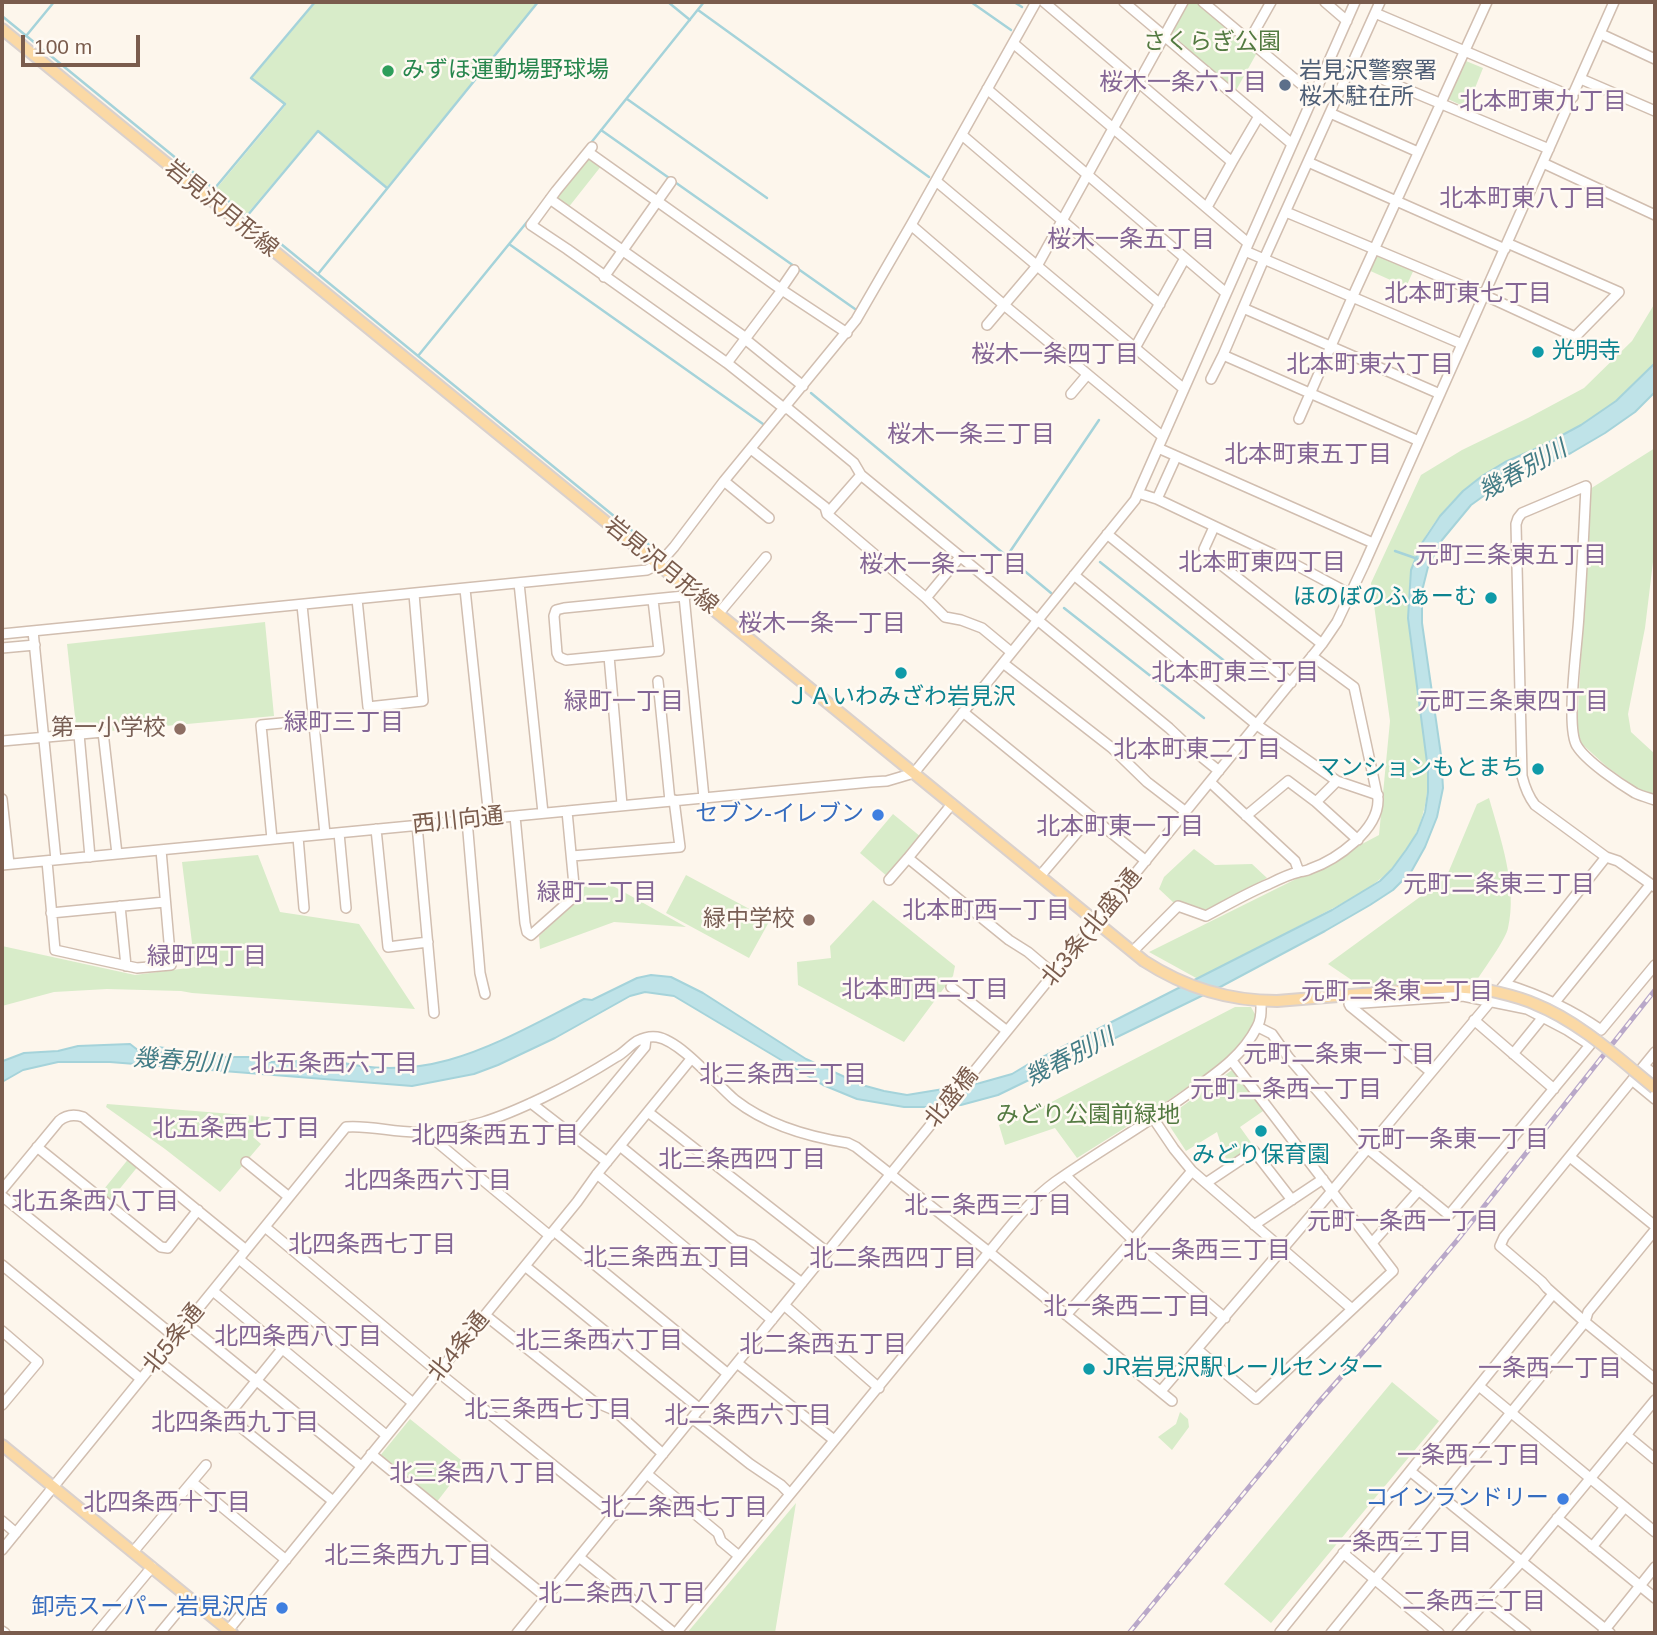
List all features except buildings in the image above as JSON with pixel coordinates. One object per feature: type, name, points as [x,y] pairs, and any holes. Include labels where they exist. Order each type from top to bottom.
[{"type":"main road","name":"岩見沢月形線","points":[[2,30],[659,564],[688,594],[719,613],[1163,974],[1199,989],[1257,1001],[1348,999],[1454,987],[1488,996],[1516,997],[1562,1016],[1655,1088]]},
{"type":"main road","points":[[2,1445],[228,1632]]},
{"type":"street","points":[[2,634],[647,570],[659,564],[846,333],[872,295],[1035,2]]},
{"type":"street","points":[[1044,2],[1232,162]]},
{"type":"street","points":[[1124,2],[1292,144]]},
{"type":"street","points":[[987,325],[1037,266],[1183,2]]},
{"type":"street","points":[[1203,2],[1314,95]]},
{"type":"street","points":[[1249,41],[1271,2]]},
{"type":"street","points":[[1325,2],[1347,21]]},
{"type":"street","points":[[914,773],[1135,500],[1355,2]]},
{"type":"street","points":[[1211,379],[1380,2]]},
{"type":"street","points":[[1299,419],[1487,2]]},
{"type":"street","name":"北3条(北盛)通","points":[[998,1042],[1291,683],[1337,622],[1614,2]]},
{"type":"street","points":[[1375,13],[1573,97]]},
{"type":"street","points":[[1601,34],[1655,60]]},
{"type":"street","points":[[1013,43],[1207,207],[1247,247],[1264,259],[1462,344]]},
{"type":"street","points":[[1351,66],[1549,149]]},
{"type":"street","points":[[1581,79],[1655,111]]},
{"type":"street","points":[[987,89],[1226,293]]},
{"type":"street","points":[[1330,113],[1418,152]]},
{"type":"street","points":[[1207,207],[1259,116]]},
{"type":"street","points":[[962,135],[1160,304]]},
{"type":"street","points":[[846,333],[781,290],[590,149],[531,225],[727,363],[785,408],[854,463],[860,475],[1219,771]]},
{"type":"street","points":[[1286,212],[1484,295],[1575,337],[1619,292],[1308,162]]},
{"type":"street","points":[[1543,163],[1655,215]]},
{"type":"street","points":[[936,181],[1184,389]]},
{"type":"street","points":[[604,277],[671,182]]},
{"type":"street","points":[[550,199],[745,338],[803,386]]},
{"type":"street","points":[[911,225],[1162,436]]},
{"type":"street","points":[[1135,348],[1185,258]]},
{"type":"street","points":[[727,363],[794,270]]},
{"type":"street","points":[[1243,308],[1440,394]]},
{"type":"street","points":[[1223,355],[1419,441]]},
{"type":"street","points":[[1070,394],[1087,375]]},
{"type":"street","points":[[751,449],[825,507],[827,514],[945,617],[982,628],[1011,652]]},
{"type":"street","points":[[1158,449],[1373,543]]},
{"type":"street","points":[[1157,499],[1176,457]]},
{"type":"street","points":[[827,514],[860,475]]},
{"type":"street","points":[[724,481],[769,519]]},
{"type":"street","points":[[1513,1054],[1653,886],[1618,861],[1606,857],[1535,805],[1529,797],[1522,776],[1516,524],[1522,513],[1586,486],[1572,692],[1573,736],[1583,754],[1606,773],[1636,793],[1655,800]]},
{"type":"street","points":[[1138,493],[1157,499],[1296,565],[1350,594]]},
{"type":"street","points":[[1214,527],[1204,549],[1206,554],[1322,644]]},
{"type":"street","points":[[1107,534],[1291,683]]},
{"type":"street","points":[[719,613],[766,557]]},
{"type":"street","points":[[926,598],[960,557]]},
{"type":"street","points":[[1074,575],[1257,725],[1337,781],[1378,795]]},
{"type":"street","points":[[519,583],[543,813]]},
{"type":"street","points":[[465,589],[488,818]]},
{"type":"street","points":[[357,599],[368,707],[424,701],[414,594]]},
{"type":"street","points":[[653,600],[659,651],[566,660],[557,653],[554,616],[556,610],[688,594],[704,798]]},
{"type":"street","points":[[302,605],[325,834]]},
{"type":"street","points":[[33,631],[44,737],[55,950],[137,968],[172,965],[161,850]]},
{"type":"street","points":[[2,648],[34,645]]},
{"type":"street","points":[[609,656],[622,805]]},
{"type":"street","points":[[1133,951],[1178,906],[1206,916],[1253,890],[1310,869],[1336,856],[1366,830],[1378,808],[1378,795],[1354,687],[1312,656]]},
{"type":"street","points":[[1003,663],[1112,748],[1147,782],[1186,812]]},
{"type":"street","points":[[572,856],[680,847],[658,681]]},
{"type":"street","points":[[963,712],[1146,861]]},
{"type":"street","points":[[272,839],[261,725],[313,720]]},
{"type":"street","points":[[2,741],[103,732],[117,854]]},
{"type":"street","points":[[79,734],[90,857]]},
{"type":"street","name":"西川向通","points":[[5,865],[887,781],[914,773]]},
{"type":"street","points":[[1246,816],[1288,781],[1316,802],[1357,840]]},
{"type":"street","points":[[1316,802],[1337,781]]},
{"type":"street","points":[[1210,782],[1295,861],[1299,872]]},
{"type":"street","points":[[2,799],[5,865]]},
{"type":"street","points":[[889,880],[952,804]]},
{"type":"street","points":[[515,816],[525,923],[527,933],[531,936],[575,895],[567,811]]},
{"type":"street","points":[[1040,876],[1091,816]]},
{"type":"street","points":[[467,820],[480,973],[485,994]]},
{"type":"street","points":[[417,825],[434,1013]]},
{"type":"street","points":[[376,829],[388,947],[428,942]]},
{"type":"street","points":[[339,833],[346,908]]},
{"type":"street","points":[[298,837],[304,908]]},
{"type":"street","points":[[1161,1391],[1431,1072],[1474,1020],[1488,996],[1505,984],[1606,857]]},
{"type":"street","points":[[908,858],[1054,974]]},
{"type":"street","points":[[51,913],[165,902]]},
{"type":"street","points":[[120,906],[126,966]]},
{"type":"street","points":[[1258,1027],[1272,1034],[1289,1058],[1367,1148],[1449,1214],[1655,965]]},
{"type":"street","points":[[1505,984],[1556,1003],[1601,1030]]},
{"type":"street","points":[[951,987],[1007,1031]]},
{"type":"street","points":[[1488,996],[1527,1009],[1590,1045]]},
{"type":"street","points":[[1348,999],[1350,1006],[1431,1072]]},
{"type":"street","points":[[579,1557],[675,1633],[1032,1202],[1055,1182],[1153,1118],[1232,1061],[1258,1027],[1261,1019],[1257,1001]]},
{"type":"street","points":[[1474,1020],[1554,1089]]},
{"type":"street","points":[[572,1135],[645,1047],[646,1038]]},
{"type":"street","points":[[425,1132],[467,1128],[501,1117],[617,1057],[639,1040],[662,1038],[675,1045],[736,1100],[764,1118],[799,1132],[848,1143],[891,1173],[1172,1401]]},
{"type":"street","name":"北盛橋","points":[[891,1173],[998,1042]]},
{"type":"street","points":[[1655,1052],[1500,1244],[1502,1249],[1585,1322],[1655,1379]]},
{"type":"street","name":"北4条通","points":[[228,1632],[691,1059]]},
{"type":"street","points":[[1198,1350],[1256,1399],[1393,1271],[1232,1061]]},
{"type":"street","points":[[1644,1066],[1655,1075]]},
{"type":"street","points":[[1632,1080],[1655,1098]]},
{"type":"street","points":[[531,1103],[607,1162]]},
{"type":"street","points":[[648,1112],[827,1252]]},
{"type":"street","points":[[2,1190],[63,1117],[77,1115],[83,1117],[246,1250]]},
{"type":"street","points":[[1153,1118],[1192,1171],[1352,1309]]},
{"type":"street","name":"北5条通","points":[[2,1550],[346,1127],[425,1132]]},
{"type":"street","points":[[425,1132],[728,1374]]},
{"type":"street","points":[[620,1146],[735,1240],[752,1245],[802,1283]]},
{"type":"street","points":[[37,1147],[161,1247],[168,1248],[198,1210]]},
{"type":"street","points":[[1206,1184],[1254,1151],[1292,1200]]},
{"type":"street","points":[[1331,1633],[1585,1322],[1588,1312],[1655,1228],[1570,1157]]},
{"type":"street","points":[[246,1162],[289,1197]]},
{"type":"street","points":[[1066,1315],[1192,1171]]},
{"type":"street","points":[[517,1633],[891,1173]]},
{"type":"street","points":[[597,1174],[772,1320]]},
{"type":"street","points":[[1066,1175],[1133,1240],[1225,1318]]},
{"type":"street","points":[[1254,1225],[1323,1179]]},
{"type":"street","points":[[1372,1243],[1419,1190]]},
{"type":"street","points":[[2,1196],[175,1337]]},
{"type":"street","points":[[265,1227],[438,1372],[615,1514]]},
{"type":"street","points":[[239,1259],[413,1403]]},
{"type":"street","points":[[2,1265],[141,1379]]},
{"type":"street","points":[[525,1266],[700,1409]]},
{"type":"street","points":[[213,1291],[386,1435]]},
{"type":"street","points":[[1280,1632],[1553,1294]]},
{"type":"street","points":[[784,1305],[878,1388]]},
{"type":"street","points":[[485,1315],[593,1401],[614,1410],[663,1454]]},
{"type":"street","points":[[186,1324],[361,1466]]},
{"type":"street","points":[[2,1331],[38,1362],[2,1405]]},
{"type":"street","points":[[227,1417],[282,1349]]},
{"type":"street","points":[[156,1360],[333,1501]]},
{"type":"street","points":[[737,1363],[834,1440]]},
{"type":"street","points":[[1479,1386],[1655,1532]]},
{"type":"street","points":[[1457,1633],[1522,1561],[1655,1400]]},
{"type":"street","points":[[692,1418],[790,1494]]},
{"type":"street","points":[[1626,1435],[1655,1459]]},
{"type":"street","points":[[371,1454],[546,1597]]},
{"type":"street","points":[[134,1552],[206,1465]]},
{"type":"street","points":[[1410,1471],[1605,1632],[1655,1567]]},
{"type":"street","points":[[648,1474],[718,1533],[721,1541],[739,1556]]},
{"type":"street","points":[[192,1482],[286,1560]]},
{"type":"street","points":[[1592,1547],[1625,1507]]},
{"type":"street","points":[[1558,1518],[1655,1598]]},
{"type":"street","points":[[2,1521],[16,1532]]},
{"type":"street","points":[[1343,1553],[1439,1633]]},
{"type":"street","points":[[97,1633],[152,1567]]},
{"type":"street","points":[[160,1633],[189,1598]]},
{"type":"street","points":[[1486,1601],[1526,1633]]},
{"type":"green space","points":[[316,2],[538,2],[387,187],[317,131],[247,214],[216,189],[285,106],[252,78]]},
{"type":"green space","name":"さくらぎ公園","points":[[1183,2],[1203,2],[1259,49],[1234,94],[1165,36]]},
{"type":"green space","points":[[1466,61],[1483,68],[1467,108],[1448,99]]},
{"type":"green space","points":[[590,156],[602,165],[568,208],[556,199],[555,195]]},
{"type":"green space","points":[[1375,250],[1415,267],[1406,287],[1366,269]]},
{"type":"green space","points":[[1655,303],[1655,363],[1647,372],[1621,397],[1582,425],[1505,463],[1475,482],[1448,506],[1418,551],[1411,573],[1409,610],[1428,770],[1427,790],[1419,826],[1402,856],[1390,870],[1360,894],[1198,979],[1149,952],[1379,835],[1390,721],[1371,583],[1421,475],[1462,450],[1584,388],[1632,341]]},
{"type":"green space","points":[[1655,448],[1653,562],[1645,628],[1628,714],[1631,732],[1655,754],[1655,795],[1636,788],[1606,766],[1582,744],[1577,730],[1590,489]]},
{"type":"green space","points":[[265,622],[274,716],[111,731],[109,723],[76,726],[67,644]]},
{"type":"green space","points":[[1489,798],[1506,862],[1511,912],[1503,939],[1477,980],[1362,987],[1328,964],[1446,878],[1477,804]]},
{"type":"green space","points":[[893,814],[921,837],[888,877],[860,853]]},
{"type":"green space","points":[[1194,849],[1215,865],[1252,864],[1267,878],[1207,910],[1174,903],[1159,889],[1164,877]]},
{"type":"green space","points":[[258,855],[280,912],[359,924],[415,1009],[181,991],[107,989],[54,992],[2,1006],[2,946],[135,975],[195,967],[182,862]]},
{"type":"green space","points":[[686,875],[770,920],[749,958],[666,913]]},
{"type":"green space","points":[[606,882],[686,927],[614,922],[540,949],[539,936],[579,899],[585,885]]},
{"type":"green space","points":[[873,900],[955,966],[953,976],[904,1042],[798,985],[797,962],[831,958],[830,946]]},
{"type":"green space","name":"みどり公園前緑地","points":[[1235,1007],[1251,1007],[1256,1016],[1242,1042],[1223,1062],[1163,1104],[1077,1158],[1055,1128],[1005,1145],[999,1125],[1040,1108]]},
{"type":"green space","points":[[1232,1070],[1237,1070],[1266,1109],[1240,1127],[1255,1148],[1228,1165],[1217,1132],[1186,1151],[1167,1122],[1169,1116]]},
{"type":"green space","points":[[107,1104],[270,1117],[253,1137],[261,1144],[220,1192],[106,1107]]},
{"type":"green space","points":[[130,1157],[139,1165],[109,1202],[100,1194]]},
{"type":"green space","points":[[1392,1382],[1439,1421],[1271,1623],[1224,1584]]},
{"type":"green space","points":[[1180,1412],[1188,1419],[1189,1427],[1172,1450],[1158,1437],[1176,1424]]},
{"type":"green space","points":[[410,1419],[466,1464],[436,1503],[379,1457]]},
{"type":"green space","points":[[796,1503],[775,1633],[687,1633]]},
{"type":"water","name":"幾春別川","points":[[1655,363],[1655,392],[1635,412],[1571,453],[1496,487],[1471,505],[1442,540],[1428,567],[1422,591],[1422,623],[1441,755],[1443,788],[1437,817],[1411,872],[1393,890],[1325,931],[1222,986],[998,1095],[961,1105],[930,1107],[904,1107],[857,1099],[823,1085],[674,996],[645,992],[630,996],[555,1038],[498,1065],[474,1074],[412,1086],[110,1062],[58,1062],[23,1070],[2,1082],[3,1061],[24,1053],[58,1051],[78,1046],[130,1044],[139,1051],[158,1047],[227,1057],[256,1057],[270,1062],[306,1061],[325,1065],[331,1060],[367,1067],[400,1068],[432,1064],[492,1044],[584,999],[592,1000],[637,978],[651,975],[671,977],[703,993],[806,1059],[862,1085],[907,1095],[980,1083],[1012,1074],[1332,910],[1380,881],[1392,869],[1417,833],[1425,812],[1428,792],[1428,770],[1408,618],[1411,570],[1422,543],[1440,516],[1463,491],[1482,476],[1581,425],[1616,401]]},
{"type":"waterway","points":[[26,36],[54,2]]},
{"type":"waterway","points":[[215,188],[285,104],[251,78],[315,2]]},
{"type":"waterway","points":[[318,274],[538,2]]},
{"type":"waterway","points":[[668,2],[690,20]]},
{"type":"waterway","points":[[590,144],[704,2]]},
{"type":"waterway","points":[[971,2],[1011,30]]},
{"type":"waterway","points":[[1014,2],[1022,7]]},
{"type":"waterway","points":[[698,10],[929,177]]},
{"type":"waterway","points":[[2,16],[658,552]]},
{"type":"waterway","points":[[627,99],[767,198]]},
{"type":"waterway","points":[[601,130],[855,309]]},
{"type":"waterway","points":[[247,216],[318,131],[387,188]]},
{"type":"waterway","points":[[418,356],[540,206]]},
{"type":"waterway","points":[[509,244],[763,424]]},
{"type":"waterway","points":[[811,393],[1051,593]]},
{"type":"waterway","points":[[1007,556],[1099,420]]},
{"type":"waterway","points":[[1395,551],[1418,559]]},
{"type":"waterway","points":[[1100,562],[1227,663]]},
{"type":"waterway","points":[[1064,608],[1204,718]]},
{"type":"railway","points":[[1129,1633],[1318,1403],[1459,1238],[1655,990]]},
{"type":"place","name":"みずほ運動場野球場","points":[[388,71]]},
{"type":"place","name":"岩見沢警察署 桜木駐在所","points":[[1285,85]]},
{"type":"place","name":"光明寺","points":[[1538,352]]},
{"type":"place","name":"ほのぼのふぁーむ","points":[[1491,598]]},
{"type":"place","name":"ＪＡいわみざわ岩見沢","points":[[901,673]]},
{"type":"place","name":"第一小学校","points":[[180,729]]},
{"type":"place","name":"マンションもとまち","points":[[1538,769]]},
{"type":"place","name":"セブン-イレブン","points":[[878,815]]},
{"type":"place","name":"緑中学校","points":[[809,920]]},
{"type":"place","name":"みどり保育園","points":[[1261,1131]]},
{"type":"place","name":"JR岩見沢駅レールセンター","points":[[1089,1369]]},
{"type":"place","name":"コインランドリー","points":[[1563,1499]]},
{"type":"place","name":"卸売スーパー 岩見沢店","points":[[282,1608]]},
{"type":"district","name":"桜木一条六丁目","points":[[1183,83]]},
{"type":"district","name":"北本町東九丁目","points":[[1543,102]]},
{"type":"district","name":"北本町東八丁目","points":[[1523,199]]},
{"type":"district","name":"桜木一条五丁目","points":[[1131,240]]},
{"type":"district","name":"北本町東七丁目","points":[[1468,294]]},
{"type":"district","name":"桜木一条四丁目","points":[[1055,355]]},
{"type":"district","name":"北本町東六丁目","points":[[1370,365]]},
{"type":"district","name":"桜木一条三丁目","points":[[971,435]]},
{"type":"district","name":"北本町東五丁目","points":[[1308,455]]},
{"type":"district","name":"元町三条東五丁目","points":[[1511,556]]},
{"type":"district","name":"北本町東四丁目","points":[[1262,563]]},
{"type":"district","name":"桜木一条二丁目","points":[[943,565]]},
{"type":"district","name":"桜木一条一丁目","points":[[822,624]]},
{"type":"district","name":"北本町東三丁目","points":[[1235,673]]},
{"type":"district","name":"緑町一丁目","points":[[624,702]]},
{"type":"district","name":"元町三条東四丁目","points":[[1513,702]]},
{"type":"district","name":"緑町三丁目","points":[[344,723]]},
{"type":"district","name":"北本町東二丁目","points":[[1197,750]]},
{"type":"district","name":"北本町東一丁目","points":[[1120,827]]},
{"type":"district","name":"元町二条東三丁目","points":[[1499,885]]},
{"type":"district","name":"緑町二丁目","points":[[597,893]]},
{"type":"district","name":"北本町西一丁目","points":[[986,911]]},
{"type":"district","name":"緑町四丁目","points":[[207,957]]},
{"type":"district","name":"北本町西二丁目","points":[[925,990]]},
{"type":"district","name":"元町二条東二丁目","points":[[1397,992]]},
{"type":"district","name":"元町二条東一丁目","points":[[1339,1055]]},
{"type":"district","name":"北五条西六丁目","points":[[334,1064]]},
{"type":"district","name":"北三条西三丁目","points":[[783,1075]]},
{"type":"district","name":"元町二条西一丁目","points":[[1286,1090]]},
{"type":"district","name":"北五条西七丁目","points":[[236,1129]]},
{"type":"district","name":"北四条西五丁目","points":[[495,1136]]},
{"type":"district","name":"元町一条東一丁目","points":[[1453,1140]]},
{"type":"district","name":"北三条西四丁目","points":[[742,1160]]},
{"type":"district","name":"北四条西六丁目","points":[[428,1181]]},
{"type":"district","name":"北五条西八丁目","points":[[95,1202]]},
{"type":"district","name":"北二条西三丁目","points":[[988,1206]]},
{"type":"district","name":"元町一条西一丁目","points":[[1403,1222]]},
{"type":"district","name":"北四条西七丁目","points":[[372,1245]]},
{"type":"district","name":"北一条西三丁目","points":[[1207,1251]]},
{"type":"district","name":"北三条西五丁目","points":[[667,1258]]},
{"type":"district","name":"北二条西四丁目","points":[[893,1259]]},
{"type":"district","name":"北一条西二丁目","points":[[1127,1307]]},
{"type":"district","name":"北四条西八丁目","points":[[298,1337]]},
{"type":"district","name":"北三条西六丁目","points":[[599,1341]]},
{"type":"district","name":"北二条西五丁目","points":[[823,1345]]},
{"type":"district","name":"一条西一丁目","points":[[1550,1369]]},
{"type":"district","name":"北三条西七丁目","points":[[548,1410]]},
{"type":"district","name":"北二条西六丁目","points":[[748,1416]]},
{"type":"district","name":"北四条西九丁目","points":[[235,1423]]},
{"type":"district","name":"一条西二丁目","points":[[1469,1456]]},
{"type":"district","name":"北三条西八丁目","points":[[473,1474]]},
{"type":"district","name":"北四条西十丁目","points":[[167,1503]]},
{"type":"district","name":"北二条西七丁目","points":[[684,1508]]},
{"type":"district","name":"一条西三丁目","points":[[1400,1543]]},
{"type":"district","name":"北三条西九丁目","points":[[408,1556]]},
{"type":"district","name":"北二条西八丁目","points":[[622,1594]]},
{"type":"district","name":"二条西三丁目","points":[[1474,1602]]}]
